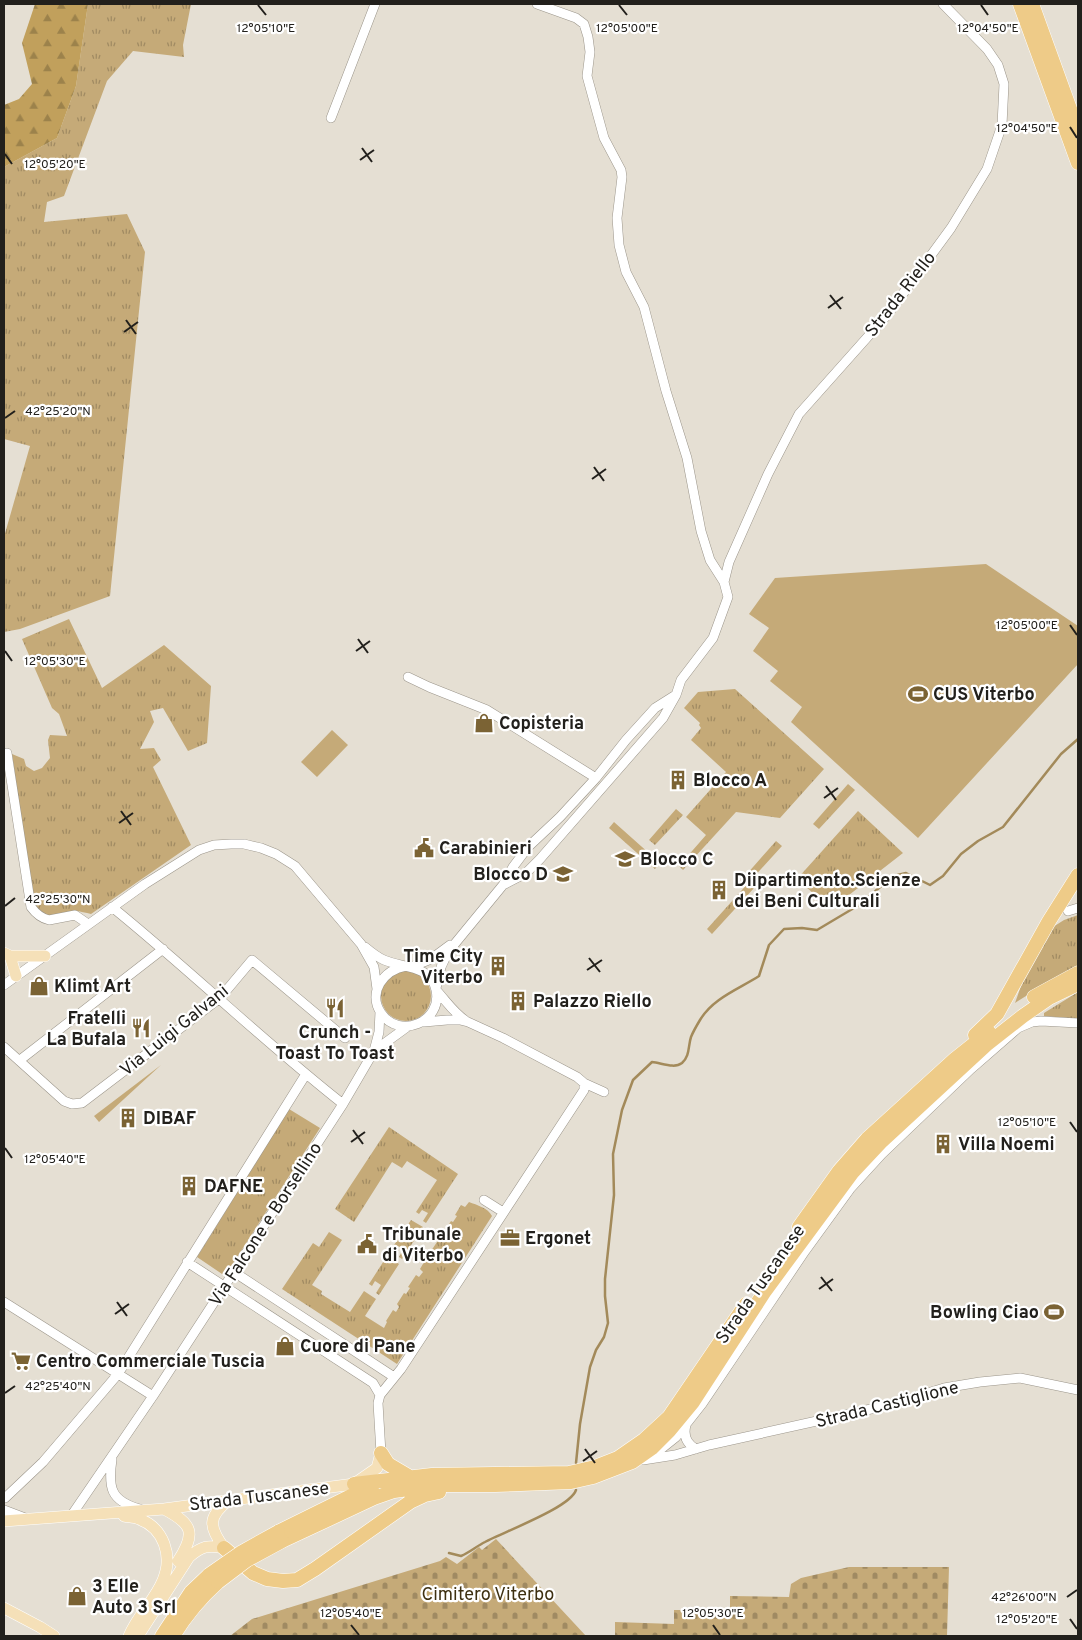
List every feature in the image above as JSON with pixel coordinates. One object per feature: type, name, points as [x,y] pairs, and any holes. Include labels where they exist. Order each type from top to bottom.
[{"type":"highway","points":[[1020,4],[1078,164]]},
{"type":"highway","points":[[1032,4],[1078,131]]},
{"type":"highway","points":[[963,1052],[976,1033],[997,1014],[1049,921],[1078,875]]},
{"type":"highway","points":[[1049,921],[1073,909]]},
{"type":"highway","name":"Strada Tuscanese","points":[[397,1479],[411,1477],[568,1473],[595,1467],[618,1458],[644,1440],[669,1417],[839,1171],[867,1139],[963,1052],[1043,991],[1078,973]]},
{"type":"highway","name":"Strada Tuscanese","points":[[495,1485],[571,1482],[593,1477],[637,1461],[669,1431],[693,1402],[765,1291],[852,1173],[882,1141],[986,1045],[1049,998],[1078,984]]},
{"type":"highway","points":[[1018,1028],[1064,991]]},
{"type":"highway","points":[[381,1453],[388,1464],[411,1477]]},
{"type":"highway","points":[[354,1484],[397,1479]]},
{"type":"highway","points":[[162,1636],[191,1592],[248,1560],[280,1536],[359,1492],[397,1479]]},
{"type":"highway","points":[[280,1536],[394,1491],[437,1485],[495,1485]]},
{"type":"highway","points":[[224,1548],[253,1573],[267,1579],[297,1580],[410,1502],[425,1495],[495,1485]]},
{"type":"highway","points":[[173,1636],[214,1578]]},
{"type":"main road","points":[[16,976],[7,954],[45,956]]},
{"type":"main road","points":[[4,970],[16,976]]},
{"type":"main road","points":[[354,1484],[377,1468],[381,1453]]},
{"type":"main road","name":"Strada Tuscanese","points":[[111,1514],[354,1484]]},
{"type":"main road","points":[[224,1548],[214,1534],[212,1523],[214,1515],[229,1500]]},
{"type":"main road","points":[[131,1636],[163,1580],[179,1560],[188,1544],[189,1534],[186,1524],[180,1517],[164,1508]]},
{"type":"main road","points":[[4,1521],[111,1514],[138,1518],[159,1532],[163,1540],[167,1552],[167,1564],[163,1580]]},
{"type":"main road","points":[[131,1636],[188,1557],[200,1548],[212,1546],[224,1548]]},
{"type":"main road","points":[[4,1608],[54,1636]]},
{"type":"street","points":[[331,118],[375,4]]},
{"type":"street","points":[[537,4],[576,18],[584,24],[590,52],[587,76],[604,138],[621,170],[622,177],[617,218],[619,245],[626,272],[644,307],[666,391],[687,458],[701,531],[710,560],[725,584]]},
{"type":"street","name":"Strada Riello","points":[[503,885],[526,873],[540,859],[658,724],[676,695],[681,680],[713,638],[728,597],[725,584],[729,562],[768,474],[799,414],[888,314],[951,228],[986,169],[1002,125],[1004,84],[998,65],[986,49],[943,4]]},
{"type":"street","points":[[408,677],[487,710],[596,778]]},
{"type":"street","points":[[422,1023],[436,1007],[436,990],[441,967],[448,952],[503,885],[513,867],[528,847],[560,817],[596,778],[626,740],[655,708],[676,695]]},
{"type":"street","points":[[7,754],[32,907],[38,915],[45,919],[49,920],[75,915],[88,924]]},
{"type":"street","points":[[4,985],[88,924],[199,850],[214,845],[244,844],[276,854],[295,866],[361,944],[374,967],[377,989],[376,997],[380,1012],[392,1023],[407,1027],[447,1020],[468,1022]]},
{"type":"street","points":[[112,908],[163,949],[343,1104]]},
{"type":"street","points":[[377,989],[380,982],[391,971],[438,955],[458,938]]},
{"type":"street","points":[[361,944],[383,959],[421,970],[428,975],[436,990],[452,1010],[468,1022],[528,1051],[577,1077],[584,1083],[604,1092]]},
{"type":"street","points":[[20,1060],[163,949]]},
{"type":"street","name":"Via Luigi Galvani","points":[[4,1047],[64,1101],[72,1104],[82,1103],[220,998],[252,960],[345,1038]]},
{"type":"street","name":"Via Falcone e Borsellino","points":[[71,1516],[153,1396],[343,1104],[374,1051],[379,1032],[380,1012]]},
{"type":"street","points":[[1018,1028],[1032,1022],[1041,1021],[1078,1022]]},
{"type":"street","name":"Via Falcone e Borsellino","points":[[374,1051],[407,1027]]},
{"type":"street","name":"Strada Tuscanese","points":[[655,1452],[669,1444],[702,1404],[805,1251],[861,1177],[882,1154],[971,1069],[1018,1028]]},
{"type":"street","points":[[5,1498],[42,1462],[118,1374],[306,1074]]},
{"type":"street","points":[[381,1453],[378,1403],[380,1395],[401,1369],[584,1090],[584,1083]]},
{"type":"street","points":[[484,1200],[503,1212]]},
{"type":"street","points":[[188,1262],[374,1382],[380,1395]]},
{"type":"street","points":[[234,1272],[394,1377]]},
{"type":"street","points":[[257,1306],[266,1293]]},
{"type":"street","points":[[4,1302],[153,1396]]},
{"type":"street","points":[[334,1356],[343,1343]]},
{"type":"street","name":"Strada Castiglione","points":[[637,1461],[696,1450],[889,1405],[944,1388],[980,1382],[1020,1378],[1078,1390]]},
{"type":"street","points":[[686,1424],[684,1430],[686,1439],[696,1450]]},
{"type":"street","points":[[112,1457],[109,1479],[110,1488],[119,1501],[127,1506],[145,1510]]},
{"type":"street","points":[[4,1510],[28,1519]]},
{"type":"green space","points":[[35,4],[88,4],[76,86],[57,138],[4,167],[4,105],[19,99],[32,84],[22,43]]},
{"type":"green space","points":[[88,4],[191,4],[183,45],[184,57],[133,51],[107,81],[64,196],[47,202],[44,222],[127,214],[145,252],[110,596],[20,629],[4,632],[4,537],[30,446],[4,439],[4,167],[57,138],[76,86]]},
{"type":"green space","name":"CUS Viterbo","points":[[986,564],[1078,626],[1078,664],[918,838],[791,722],[802,707],[770,681],[778,671],[753,651],[769,628],[749,614],[775,578]]},
{"type":"green space","points":[[69,619],[102,688],[164,645],[211,686],[207,743],[188,751],[163,708],[150,711],[154,722],[140,749],[154,748],[161,760],[153,767],[191,845],[91,914],[75,911],[46,915],[41,913],[33,901],[12,754],[24,759],[26,766],[34,771],[42,768],[50,758],[48,740],[50,735],[67,736],[59,714],[52,708],[22,639]]},
{"type":"green space","points":[[735,689],[824,769],[780,818],[736,812],[683,870],[679,866],[706,835],[686,817],[726,772],[691,740],[701,728],[700,723],[684,708],[698,692]]},
{"type":"green space","points":[[332,730],[348,745],[317,777],[301,762]]},
{"type":"green space","points":[[848,784],[855,790],[819,829],[813,824]]},
{"type":"green space","points":[[676,809],[683,815],[655,845],[649,840]]},
{"type":"green space","points":[[858,811],[903,853],[831,909],[797,879]]},
{"type":"green space","points":[[614,822],[660,863],[655,869],[609,828]]},
{"type":"green space","points":[[776,841],[782,846],[751,880],[746,875]]},
{"type":"green space","points":[[750,881],[755,887],[712,934],[707,929]]},
{"type":"green space","points":[[1078,915],[1078,967],[1015,1003],[1022,983],[1053,927],[1064,920]]},
{"type":"green space","points":[[406,971],[415,973],[426,982],[431,996],[429,1005],[420,1016],[406,1021],[397,1019],[386,1010],[381,996],[383,987],[392,976]]},
{"type":"green space","points":[[1078,992],[1078,1019],[1044,1016],[1044,1013]]},
{"type":"green space","points":[[161,1065],[99,1122],[94,1116]]},
{"type":"green space","points":[[289,1109],[320,1128],[225,1276],[197,1257]]},
{"type":"green space","points":[[389,1127],[458,1174],[426,1223],[423,1221],[428,1213],[422,1210],[419,1214],[416,1212],[437,1180],[407,1161],[402,1168],[392,1162],[354,1222],[335,1209]]},
{"type":"green space","points":[[469,1202],[485,1209],[492,1216],[397,1364],[282,1289],[313,1243],[319,1247],[329,1232],[342,1240],[312,1285],[322,1291],[321,1294],[350,1312],[364,1291],[376,1299],[365,1316],[384,1328],[393,1310],[396,1312],[399,1307],[397,1304],[404,1293],[406,1294],[410,1288],[408,1287],[416,1275],[419,1277],[423,1272],[420,1269],[427,1257],[429,1258],[433,1253],[431,1251],[439,1239],[443,1242],[447,1236],[443,1233],[457,1216],[455,1215],[461,1205],[465,1207]]},
{"type":"green space","points":[[411,1220],[423,1227],[402,1259],[399,1257],[403,1249],[398,1246],[395,1250],[392,1248]]},
{"type":"green space","points":[[387,1256],[399,1264],[379,1295],[376,1293],[381,1285],[375,1281],[372,1286],[369,1284]]},
{"type":"green space","name":"Cimitero Viterbo","points":[[496,1539],[586,1636],[230,1636],[252,1619],[440,1561],[446,1557],[457,1564],[479,1547],[482,1550]]},
{"type":"green space","points":[[849,1567],[949,1567],[947,1636],[615,1636],[615,1622],[674,1624],[674,1610],[730,1610],[730,1596],[789,1597],[791,1584],[801,1578]]},
{"type":"waterway","points":[[576,1463],[580,1424],[590,1367],[596,1350],[604,1337],[608,1323],[605,1279],[614,1195],[613,1154],[622,1110],[633,1080],[652,1062],[672,1066],[682,1063],[688,1054],[692,1035],[705,1012],[719,1000],[759,976],[769,945],[784,929],[802,928],[817,930],[859,905],[893,876],[906,873],[930,885],[943,876],[961,854],[978,841],[1003,827],[1061,754],[1078,739]]},
{"type":"waterway","points":[[449,1553],[461,1556],[485,1542],[549,1512],[571,1497],[576,1490]]},
{"type":"place","name":"CUS Viterbo","points":[[918,694]]},
{"type":"place","name":"Copisteria","points":[[484,723]]},
{"type":"place","name":"Blocco A","points":[[678,780]]},
{"type":"place","name":"Carabinieri","points":[[424,848]]},
{"type":"place","name":"Blocco C","points":[[625,859]]},
{"type":"place","name":"Blocco D","points":[[563,874]]},
{"type":"place","name":"Diipartimento.Scienze dei Beni Culturali","points":[[719,890]]},
{"type":"place","name":"Time City Viterbo","points":[[498,966]]},
{"type":"place","name":"Klimt Art","points":[[39,986]]},
{"type":"place","name":"Palazzo Riello","points":[[518,1001]]},
{"type":"place","name":"Crunch - Toast To Toast","points":[[335,1008]]},
{"type":"place","name":"Fratelli La Bufala","points":[[141,1028]]},
{"type":"place","name":"DIBAF","points":[[128,1118]]},
{"type":"place","name":"Villa Noemi","points":[[943,1144]]},
{"type":"place","name":"DAFNE","points":[[189,1186]]},
{"type":"place","name":"Ergonet","points":[[510,1238]]},
{"type":"place","name":"Tribunale di Viterbo","points":[[367,1244]]},
{"type":"place","name":"Bowling Ciao","points":[[1054,1312]]},
{"type":"place","name":"Cuore di Pane","points":[[285,1346]]},
{"type":"place","name":"Centro Commerciale Tuscia","points":[[21,1361]]},
{"type":"place","name":"3 Elle Auto 3 Srl","points":[[77,1596]]}]
